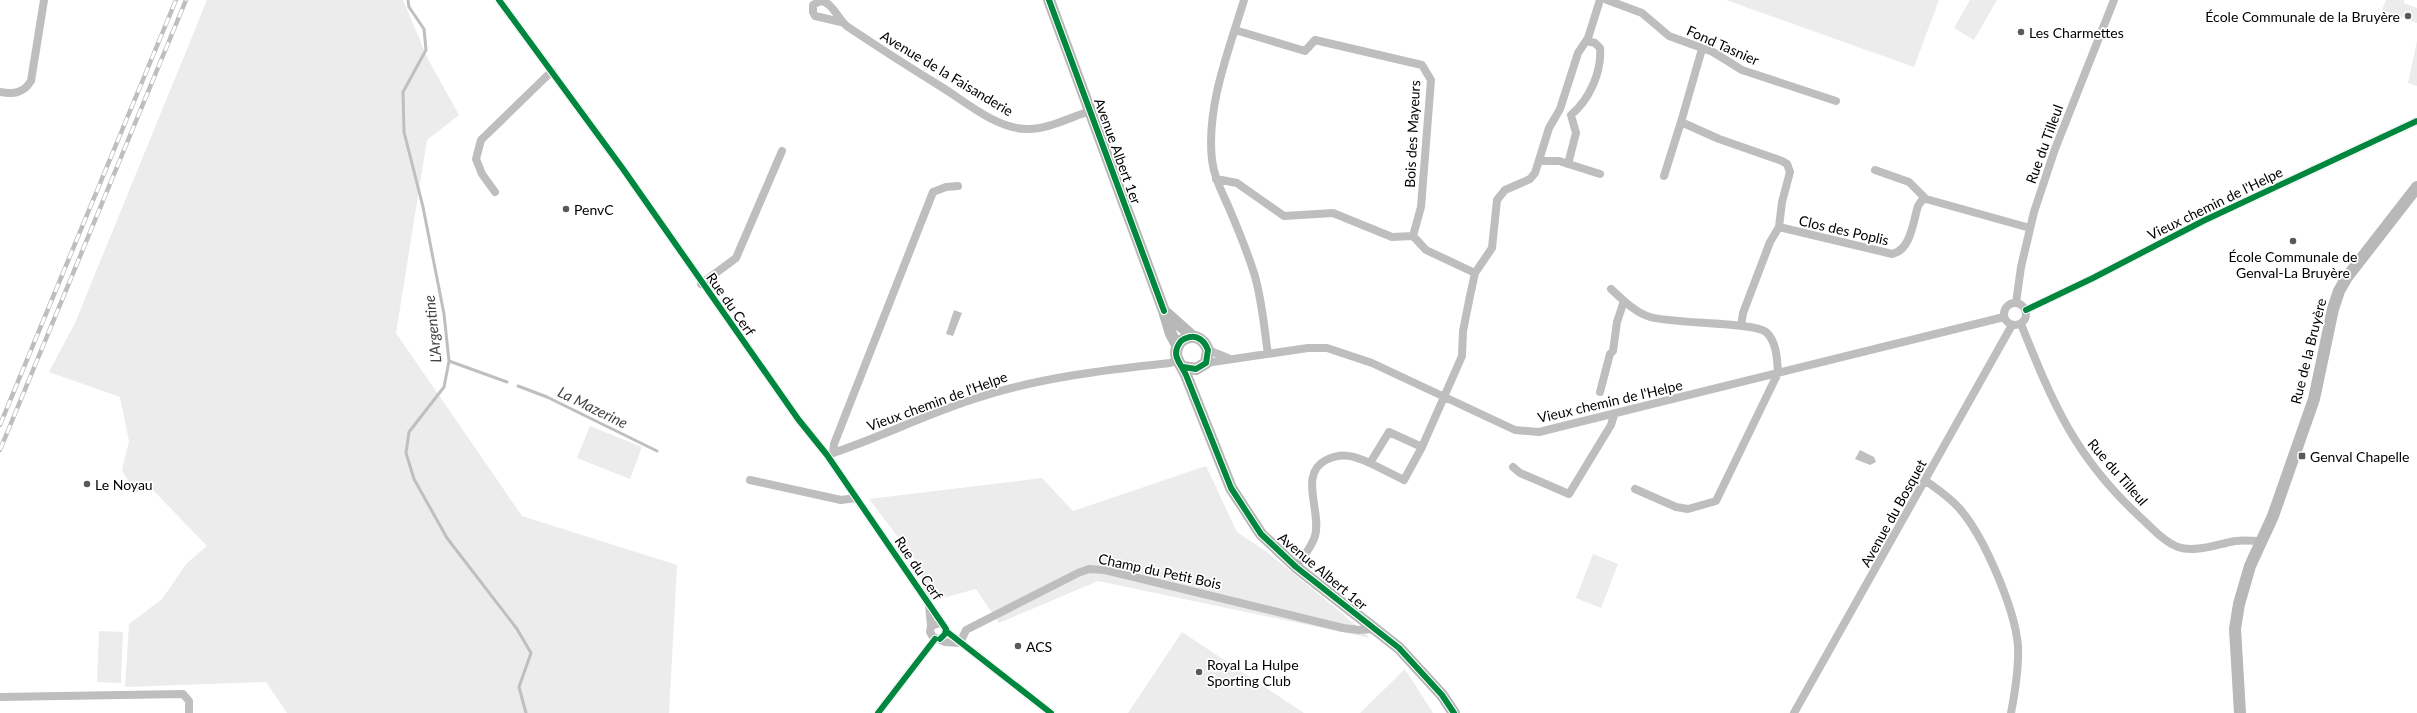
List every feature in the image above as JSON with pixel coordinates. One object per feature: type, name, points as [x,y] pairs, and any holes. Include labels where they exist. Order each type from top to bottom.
[{"type":"main road","name":"Avenue Albert 1er","points":[[1049,0],[1164,311],[1171,334],[1177,345],[1180,364],[1198,404],[1231,488],[1246,514],[1262,534],[1296,567],[1399,648],[1420,669],[1454,713]]},
{"type":"main road","name":"Rue de la Bruyère","points":[[2240,713],[2235,629],[2239,604],[2246,578],[2273,516],[2314,399],[2333,309],[2339,292],[2360,259],[2417,187]]},
{"type":"main road","name":"Avenue Albert 1er","points":[[1164,311],[1192,336],[1200,338],[1205,343],[1208,350],[1194,384],[1198,404]]},
{"type":"main road","points":[[1177,345],[1186,337],[1192,336]]},
{"type":"main road","points":[[1180,364],[1201,366]]},
{"type":"main road","name":"Rue de la Bruyère","points":[[2247,713],[2248,685],[2243,649],[2243,627],[2262,541]]},
{"type":"street","points":[[0,92],[12,94],[20,92],[27,88],[31,81],[44,0]]},
{"type":"street","name":"Rue du Cerf","points":[[500,0],[623,169],[701,284],[798,419],[830,454],[856,498],[946,631],[1052,713]]},
{"type":"street","points":[[1244,0],[1215,106],[1210,136],[1216,179],[1254,273],[1260,297],[1268,354]]},
{"type":"street","points":[[1296,567],[1315,537],[1317,525],[1312,483],[1315,469],[1322,462],[1335,456],[1347,455],[1370,463],[1404,480],[1422,447],[1445,398],[1462,356],[1463,331],[1475,274],[1492,248],[1497,200],[1505,190],[1530,179],[1540,160],[1549,128],[1558,112],[1578,53],[1586,41],[1600,0]]},
{"type":"street","name":"Fond Tasnier","points":[[1607,0],[1642,13],[1669,36],[1702,49],[1742,70],[1836,101]]},
{"type":"street","name":"Rue du Tilleul","points":[[2016,303],[2030,228],[2055,149],[2114,0]]},
{"type":"street","name":"Avenue de la Faisanderie","points":[[841,22],[991,119],[1013,128],[1027,130],[1042,127],[1090,111]]},
{"type":"street","name":"Bois des Mayeurs","points":[[1235,30],[1305,51],[1315,40],[1422,65],[1431,80],[1421,207],[1413,236]]},
{"type":"street","points":[[1571,115],[1588,98],[1599,62],[1600,48],[1595,43],[1586,41]]},
{"type":"street","points":[[1664,176],[1702,49]]},
{"type":"street","points":[[495,192],[476,159],[482,140],[552,71]]},
{"type":"street","points":[[1558,112],[1571,115]]},
{"type":"street","points":[[1568,164],[1576,133],[1571,115]]},
{"type":"street","name":"Vieux chemin de l'Helpe","points":[[2026,310],[2093,278],[2210,217],[2417,121]]},
{"type":"street","name":"Clos des Poplis","points":[[1681,122],[1786,164],[1790,172],[1782,202],[1779,227],[1770,242],[1743,313],[1741,326]]},
{"type":"street","name":"Rue du Cerf","points":[[701,284],[736,258],[782,151]]},
{"type":"street","points":[[1540,160],[1568,164],[1600,174]]},
{"type":"street","points":[[1875,170],[1909,182],[1926,199],[2030,228]]},
{"type":"street","points":[[1216,179],[1237,183],[1284,216],[1334,213],[1392,237],[1413,236],[1426,250],[1475,274]]},
{"type":"street","points":[[830,454],[930,198],[937,190],[958,186]]},
{"type":"street","name":"Clos des Poplis","points":[[1779,227],[1892,254],[1900,253],[1906,246],[1918,206],[1922,200],[1926,199]]},
{"type":"street","points":[[1611,289],[1641,314],[1651,317],[1689,323],[1755,327],[1767,332],[1776,351],[1778,372],[1716,501],[1688,509],[1676,507],[1635,489]]},
{"type":"street","points":[[1600,392],[1610,354],[1613,351],[1617,322],[1624,301]]},
{"type":"street","points":[[2016,303],[2022,305],[2026,310],[2027,316],[2021,324],[2012,325],[2004,317],[2007,307],[2016,303]]},
{"type":"street","name":"Vieux chemin de l'Helpe","points":[[1201,366],[1231,359],[1308,348],[1327,348],[1372,363],[1495,422],[1528,432],[1552,430],[1778,372],[2004,317]]},
{"type":"street","name":"Rue du Tilleul","points":[[2021,324],[2049,394],[2076,444],[2113,490],[2154,529],[2179,548],[2189,549],[2235,541],[2262,541]]},
{"type":"street","name":"Avenue du Bosquet","points":[[1794,713],[1926,481],[2012,325]]},
{"type":"street","name":"Vieux chemin de l'Helpe","points":[[1208,350],[1231,359]]},
{"type":"street","name":"Vieux chemin de l'Helpe","points":[[830,454],[973,399],[1013,387],[1043,381],[1170,363],[1180,364]]},
{"type":"street","points":[[1513,467],[1520,473],[1569,494],[1611,425],[1614,415]]},
{"type":"street","points":[[1370,463],[1389,432],[1422,447]]},
{"type":"street","points":[[750,480],[841,500],[856,498]]},
{"type":"street","points":[[1926,481],[1955,503],[1977,533],[2005,598],[2016,631],[2018,648],[2011,713]]},
{"type":"street","name":"Champ du Petit Bois","points":[[960,643],[966,630],[1067,578],[1089,569],[1105,570],[1343,628],[1359,630],[1374,629]]},
{"type":"street","name":"Rue du Cerf","points":[[929,605],[931,626],[930,634],[937,639]]},
{"type":"street","points":[[931,626],[940,623]]},
{"type":"street","points":[[878,713],[937,639],[946,631]]},
{"type":"street","points":[[937,639],[946,642],[960,643]]},
{"type":"street","points":[[0,697],[183,694],[189,701],[189,713]]},
{"type":"shaded area","points":[[207,0],[403,0],[428,59],[459,115],[427,140],[396,333],[522,516],[677,565],[669,713],[287,713],[266,682],[125,687],[129,624],[162,599],[187,563],[207,546],[150,487],[135,493],[122,470],[129,441],[120,397],[49,372],[75,323]]},
{"type":"shaded area","points":[[1726,0],[1939,0],[1914,67]]},
{"type":"shaded area","points":[[1970,0],[1997,0],[1974,40],[1954,28]]},
{"type":"shaded area","name":"École Communale de la Bruyère","points":[[2386,0],[2404,0],[2404,3],[2417,8],[2417,23],[2382,10]]},
{"type":"shaded area","name":"École Communale de la Bruyère","points":[[2417,41],[2417,86],[2408,83]]},
{"type":"shaded area","points":[[954,310],[962,313],[953,336],[946,334]]},
{"type":"shaded area","points":[[590,426],[642,447],[630,479],[577,458]]},
{"type":"shaded area","points":[[1860,450],[1874,457],[1876,462],[1870,465],[1855,459]]},
{"type":"shaded area","points":[[1206,466],[1237,532],[1267,552],[1370,638],[1098,581],[999,623],[976,589],[928,602],[914,558],[869,499],[1042,478],[1073,511]]},
{"type":"shaded area","points":[[1593,554],[1618,564],[1601,608],[1576,598]]},
{"type":"shaded area","points":[[99,631],[123,632],[121,683],[97,682]]},
{"type":"shaded area","name":"Royal La Hulpe Sporting Club","points":[[1182,632],[1304,713],[1128,713]]},
{"type":"shaded area","points":[[1405,669],[1433,713],[1360,713]]},
{"type":"waterway","name":"L'Argentine","points":[[408,0],[409,7],[424,29],[426,50],[403,92],[404,132],[423,207],[444,314],[449,361],[444,387],[409,432],[406,453],[414,479],[447,538],[517,629],[531,653],[519,687],[526,713]]},
{"type":"waterway","name":"La Mazerine","points":[[449,361],[507,382]]},
{"type":"waterway","name":"La Mazerine","points":[[518,386],[547,397],[657,451]]},
{"type":"railway","points":[[0,425],[176,0]]},
{"type":"railway","points":[[0,450],[186,0]]},
{"type":"cycle path","points":[[499,0],[623,169],[798,419],[827,455],[946,629],[945,634],[940,639]]},
{"type":"cycle path","points":[[1049,0],[1164,311]]},
{"type":"cycle path","points":[[2026,310],[2093,278],[2203,221],[2417,121]]},
{"type":"cycle path","points":[[1183,367],[1196,369],[1206,363],[1208,350],[1200,339],[1190,337],[1181,341],[1176,350],[1177,358],[1186,375],[1231,488],[1261,534],[1296,567],[1399,648],[1442,695],[1454,713]]},
{"type":"cycle path","points":[[946,631],[1051,713]]},
{"type":"cycle path","points":[[878,713],[935,639]]},
{"type":"place","name":"École Communale de la Bruyère","points":[[2408,16]]},
{"type":"place","name":"Les Charmettes","points":[[2021,32]]},
{"type":"place","name":"PenvC","points":[[566,209]]},
{"type":"place","name":"École Communale de Genval-La Bruyère","points":[[2293,241]]},
{"type":"place","name":"Genval Chapelle","points":[[2302,456]]},
{"type":"place","name":"Le Noyau","points":[[87,484]]},
{"type":"place","name":"ACS","points":[[1018,646]]},
{"type":"place","name":"Royal La Hulpe Sporting Club","points":[[1199,672]]}]
